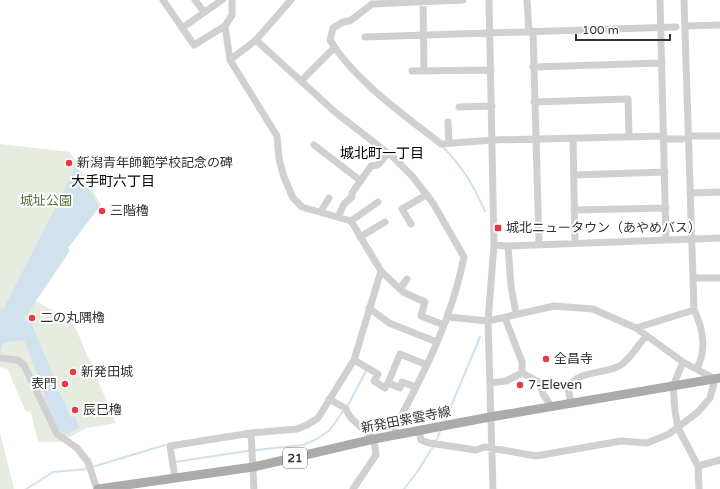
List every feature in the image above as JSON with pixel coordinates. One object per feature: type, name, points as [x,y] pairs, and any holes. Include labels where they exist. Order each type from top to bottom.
[{"type":"main road","name":"新発田紫雲寺線","points":[[97,489],[253,467],[374,439],[490,417],[717,378]]},
{"type":"street","points":[[163,0],[194,45],[225,26],[232,15],[232,0]]},
{"type":"street","points":[[195,0],[204,12]]},
{"type":"street","points":[[182,28],[222,0]]},
{"type":"street","points":[[230,60],[256,40],[291,0]]},
{"type":"street","points":[[463,0],[372,4],[350,22],[343,22],[333,28],[330,40],[334,48],[353,69],[393,106],[441,144],[493,140],[629,136],[720,136]]},
{"type":"street","points":[[489,0],[494,245],[488,322],[493,489]]},
{"type":"street","points":[[527,0],[533,67],[534,139],[539,244]]},
{"type":"street","points":[[660,0],[666,239]]},
{"type":"street","points":[[684,0],[685,137],[690,193],[694,310],[701,324],[703,335],[701,361],[697,368]]},
{"type":"street","points":[[423,1],[424,71]]},
{"type":"street","points":[[685,26],[720,25]]},
{"type":"street","points":[[225,26],[230,60],[277,136],[279,159],[284,177],[293,198],[302,207],[321,211],[351,221],[381,271],[400,289],[425,302],[421,316],[444,325]]},
{"type":"street","points":[[365,36],[676,27]]},
{"type":"street","points":[[256,40],[335,112],[388,153],[412,176],[426,195],[464,257],[459,283],[448,317],[427,365],[395,428],[396,435]]},
{"type":"street","points":[[301,81],[334,48]]},
{"type":"street","points":[[533,67],[662,63]]},
{"type":"street","points":[[412,71],[491,70]]},
{"type":"street","points":[[534,102],[628,99],[629,136]]},
{"type":"street","points":[[459,107],[492,106]]},
{"type":"street","points":[[448,122],[449,143]]},
{"type":"street","points":[[573,138],[575,242]]},
{"type":"street","points":[[314,145],[361,181]]},
{"type":"street","points":[[338,217],[344,204],[352,197],[352,193],[371,166],[378,165],[388,153]]},
{"type":"street","points":[[574,175],[665,172]]},
{"type":"street","points":[[690,193],[720,192]]},
{"type":"street","points":[[411,224],[402,209],[426,195]]},
{"type":"street","points":[[321,211],[329,198]]},
{"type":"street","points":[[351,221],[378,202]]},
{"type":"street","points":[[574,210],[666,208]]},
{"type":"street","points":[[360,237],[385,222]]},
{"type":"street","points":[[494,245],[508,246],[575,242],[720,238]]},
{"type":"street","points":[[508,246],[511,286],[516,314]]},
{"type":"street","points":[[175,478],[170,446],[251,433],[297,429],[318,418],[354,360],[381,271]]},
{"type":"street","points":[[693,278],[720,278]]},
{"type":"street","points":[[400,289],[407,279]]},
{"type":"street","points":[[418,431],[421,440],[429,443],[476,450],[485,447],[536,456],[621,441],[647,443],[669,434],[698,412],[710,398],[717,378],[683,362],[636,328],[593,309],[554,306],[488,322],[448,317]]},
{"type":"street","points":[[369,308],[389,322],[437,342]]},
{"type":"street","points":[[636,328],[694,310]]},
{"type":"street","points":[[505,318],[522,362],[522,373]]},
{"type":"street","points":[[571,403],[568,388],[575,379],[615,368],[622,364],[646,336]]},
{"type":"street","points":[[354,360],[378,374],[374,382],[385,388],[400,354],[427,365]]},
{"type":"street","points":[[0,358],[18,360],[24,365],[57,434],[77,448],[88,462],[97,489]]},
{"type":"street","points":[[683,362],[673,386],[678,428],[698,466],[699,489]]},
{"type":"street","points":[[490,383],[506,382],[522,373]]},
{"type":"street","points":[[522,373],[539,382],[543,394],[552,406]]},
{"type":"street","points":[[388,383],[400,388],[402,382],[416,387]]},
{"type":"street","points":[[329,399],[345,408],[351,418],[374,439],[376,455],[353,489]]},
{"type":"street","points":[[251,433],[254,489]]},
{"type":"street","points":[[698,466],[720,460]]},
{"type":"green space","name":"城址公園","points":[[0,144],[70,152],[101,205],[68,248],[70,251],[36,301],[73,322],[116,423],[87,428],[60,442],[38,442],[31,413],[25,410],[8,370],[0,367]]},
{"type":"green space","points":[[0,433],[14,489],[0,489]]},
{"type":"water","points":[[75,164],[99,207],[68,248],[69,251],[24,319],[32,325],[56,382],[56,390],[60,393],[71,418],[75,416],[79,428],[64,435],[56,425],[44,397],[45,394],[24,340],[3,343],[0,355],[0,309],[4,308],[73,173]]},
{"type":"waterway","points":[[443,147],[457,162],[467,177],[485,211]]},
{"type":"waterway","points":[[444,423],[480,337]]},
{"type":"waterway","points":[[347,407],[366,371]]},
{"type":"waterway","points":[[175,462],[247,451],[303,445],[315,440],[329,431],[344,410]]},
{"type":"waterway","points":[[436,441],[441,429]]},
{"type":"waterway","points":[[92,467],[165,445]]},
{"type":"waterway","points":[[404,489],[434,445]]},
{"type":"waterway","points":[[26,489],[53,472],[88,469]]},
{"type":"place","name":"新潟青年師範学校記念の碑","points":[[69,163]]},
{"type":"place","name":"三階櫓","points":[[102,211]]},
{"type":"place","name":"城北ニュータウン（あやめバス）","points":[[498,228]]},
{"type":"place","name":"二の丸隅櫓","points":[[32,318]]},
{"type":"place","name":"全昌寺","points":[[546,359]]},
{"type":"place","name":"新発田城","points":[[73,372]]},
{"type":"place","name":"表門","points":[[65,384]]},
{"type":"place","name":"7-Eleven","points":[[520,385]]},
{"type":"place","name":"辰巳櫓","points":[[75,410]]},
{"type":"district","name":"城北町一丁目","points":[[382,153]]},
{"type":"district","name":"大手町六丁目","points":[[113,181]]}]
